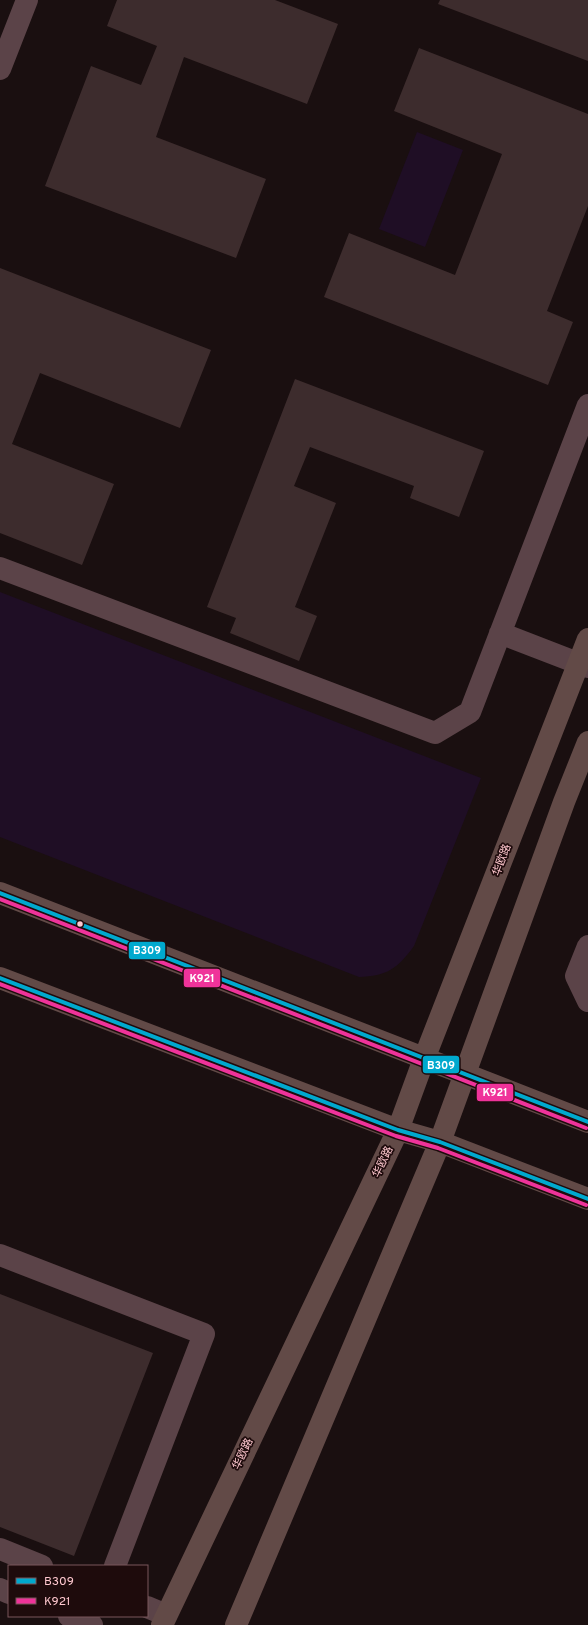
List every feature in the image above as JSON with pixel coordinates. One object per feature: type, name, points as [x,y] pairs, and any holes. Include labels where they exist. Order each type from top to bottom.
[{"type":"main road","name":"华欧路","points":[[159,1616],[398,1130],[424,1059],[583,665],[588,639]]},
{"type":"main road","points":[[236,1625],[440,1142],[564,802],[588,742]]},
{"type":"main road","points":[[0,892],[588,1122]]},
{"type":"main road","points":[[0,978],[398,1130],[440,1142],[588,1199]]},
{"type":"lane","points":[[2,59],[27,0]]},
{"type":"lane","points":[[0,568],[435,733],[470,712],[588,405]]},
{"type":"lane","points":[[500,633],[583,665]]},
{"type":"lane","points":[[588,946],[576,976],[588,1001]]},
{"type":"lane","points":[[0,1255],[204,1334],[115,1565]]},
{"type":"lane","points":[[0,1549],[40,1565]]},
{"type":"lane","points":[[72,1617],[92,1625]]},
{"type":"shaded area","points":[[417,132],[463,150],[425,247],[379,229]]},
{"type":"shaded area","points":[[0,592],[481,778],[414,946],[397,966],[384,973],[359,977],[0,837]]},
{"type":"building","points":[[117,0],[275,0],[338,24],[307,104],[184,57],[156,137],[266,179],[236,258],[45,186],[91,66],[141,85],[157,46],[107,26]]},
{"type":"building","points":[[440,0],[588,0],[588,61],[438,4]]},
{"type":"building","points":[[419,48],[588,114],[588,206],[547,311],[573,322],[548,385],[324,297],[349,233],[455,275],[502,154],[394,111]]},
{"type":"building","points":[[0,268],[211,350],[180,428],[40,373],[12,444],[114,484],[82,565],[0,533]]},
{"type":"building","points":[[295,379],[484,451],[459,517],[410,498],[414,486],[310,447],[294,486],[336,503],[295,607],[317,616],[299,661],[230,633],[236,618],[207,607]]},
{"type":"building","points":[[0,1294],[153,1353],[74,1556],[0,1527]]},
{"type":"transit line","name":"B309","points":[[0,893],[588,1122]]},
{"type":"transit line","name":"K921","points":[[0,899],[586,1128]]},
{"type":"transit line","name":"B309","points":[[0,978],[398,1130],[440,1142],[588,1199]]},
{"type":"transit line","name":"K921","points":[[0,984],[396,1136],[438,1148],[586,1205]]}]
